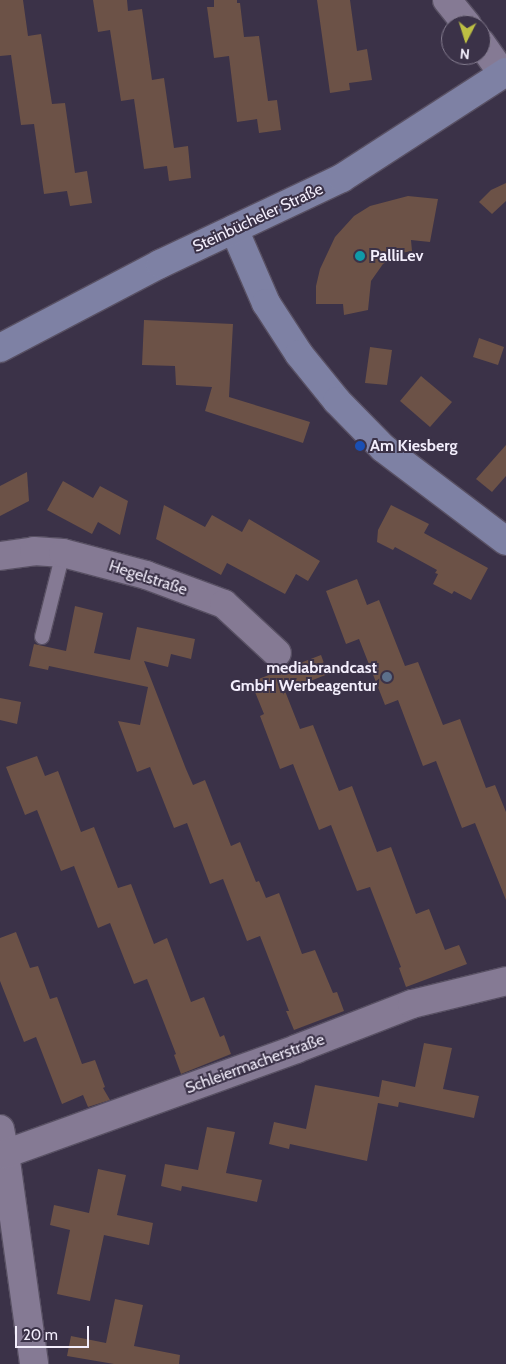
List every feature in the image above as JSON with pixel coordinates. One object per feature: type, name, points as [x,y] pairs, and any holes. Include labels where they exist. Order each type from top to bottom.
[{"type":"street","points":[[447,0],[459,15]]},
{"type":"street","points":[[491,56],[505,73]]},
{"type":"street","name":"Steinbücheler Straße","points":[[0,348],[160,264],[342,178],[505,73]]},
{"type":"street","points":[[234,229],[266,303],[299,354],[337,401],[383,448],[506,541]]},
{"type":"street","name":"Hegelstraße","points":[[0,556],[34,551],[63,553],[146,575],[224,604],[277,653]]},
{"type":"street","name":"Schleiermacherstraße","points":[[3,1141],[288,1052],[412,1004],[506,981]]},
{"type":"street","points":[[3,1141],[34,1364]]},
{"type":"lane","points":[[42,637],[63,553]]},
{"type":"building","points":[[0,0],[23,0],[28,36],[41,34],[52,104],[65,103],[75,173],[87,171],[92,203],[70,206],[67,191],[44,194],[34,124],[21,125],[11,55],[0,56]]},
{"type":"building","points":[[93,0],[127,0],[128,11],[142,9],[152,80],[164,78],[174,148],[188,146],[191,178],[169,181],[167,166],[144,169],[134,99],[121,101],[110,30],[98,32]]},
{"type":"building","points":[[214,0],[237,0],[237,3],[240,3],[244,37],[259,36],[268,101],[277,100],[281,130],[259,133],[257,119],[237,122],[229,56],[214,58],[207,7],[214,7]]},
{"type":"building","points":[[317,0],[350,0],[357,51],[367,49],[372,80],[349,83],[350,90],[330,93]]},
{"type":"building","points":[[506,183],[506,201],[492,214],[479,202],[491,190]]},
{"type":"building","name":"PalliLev","points":[[408,196],[438,199],[430,242],[411,240],[412,251],[401,253],[383,264],[371,281],[368,310],[344,315],[343,304],[316,304],[316,286],[320,269],[335,237],[354,216],[370,206]]},
{"type":"building","points":[[144,320],[233,324],[229,397],[310,422],[303,443],[205,411],[212,387],[176,385],[175,366],[142,365]]},
{"type":"building","points":[[479,338],[504,347],[498,365],[473,357]]},
{"type":"building","points":[[370,347],[392,350],[387,385],[365,383]]},
{"type":"building","points":[[421,376],[452,402],[430,427],[400,401]]},
{"type":"building","points":[[506,445],[506,476],[492,492],[476,479]]},
{"type":"building","points":[[27,472],[29,501],[0,516],[0,486]]},
{"type":"building","points":[[63,481],[93,498],[100,486],[128,501],[120,535],[98,522],[92,534],[47,510]]},
{"type":"building","points":[[164,505],[205,527],[212,515],[242,532],[249,519],[320,561],[308,581],[296,574],[285,594],[227,563],[221,575],[156,539]]},
{"type":"building","points":[[391,505],[429,524],[424,533],[488,568],[471,600],[454,591],[452,594],[433,584],[438,574],[435,573],[437,570],[395,547],[393,550],[377,542],[378,530]]},
{"type":"building","points":[[357,579],[367,605],[379,600],[405,666],[418,662],[443,725],[460,719],[486,788],[495,785],[506,812],[506,900],[475,823],[462,828],[436,761],[423,766],[398,700],[385,705],[359,639],[346,644],[326,591]]},
{"type":"building","points":[[75,606],[103,613],[94,653],[130,660],[137,627],[195,639],[191,659],[171,654],[168,667],[144,661],[186,769],[193,785],[205,780],[231,846],[240,842],[256,882],[259,881],[266,898],[279,893],[302,954],[315,950],[333,993],[337,992],[344,1011],[294,1030],[286,1011],[289,1011],[260,936],[247,941],[223,879],[210,884],[187,823],[174,828],[150,767],[137,772],[118,721],[140,725],[148,687],[49,666],[48,670],[29,666],[34,644],[66,651]]},
{"type":"building","points":[[321,655],[328,674],[285,691],[300,729],[313,725],[339,791],[352,786],[377,852],[391,847],[416,914],[429,909],[445,950],[459,945],[467,964],[406,987],[399,968],[401,967],[370,887],[357,891],[331,825],[319,830],[293,764],[280,769],[260,716],[264,714],[251,682]]},
{"type":"building","points":[[0,698],[21,702],[17,724],[0,720]]},
{"type":"building","points":[[37,756],[45,776],[58,771],[81,832],[94,827],[118,888],[131,884],[154,944],[167,938],[191,1002],[204,997],[220,1037],[224,1035],[231,1054],[181,1074],[174,1055],[176,1054],[147,979],[134,984],[110,923],[98,928],[74,866],[61,871],[37,810],[25,815],[6,767]]},
{"type":"building","points":[[16,932],[30,968],[38,966],[50,999],[57,997],[82,1064],[95,1060],[105,1087],[103,1088],[110,1100],[88,1107],[83,1095],[62,1104],[36,1037],[24,1042],[0,981],[0,938]]},
{"type":"building","points":[[424,1043],[452,1048],[443,1089],[479,1096],[474,1118],[399,1102],[398,1107],[378,1103],[367,1161],[290,1144],[289,1149],[269,1144],[274,1122],[306,1129],[315,1085],[379,1097],[382,1080],[415,1087]]},
{"type":"building","points":[[207,1127],[235,1132],[226,1173],[262,1180],[257,1202],[182,1186],[181,1191],[161,1186],[165,1164],[198,1170]]},
{"type":"building","points":[[98,1169],[126,1175],[117,1215],[153,1223],[149,1245],[104,1235],[90,1301],[57,1294],[70,1230],[50,1225],[54,1205],[89,1213]]},
{"type":"building","points":[[115,1299],[143,1305],[134,1346],[180,1355],[179,1364],[114,1364],[67,1356],[71,1336],[106,1343]]},
{"type":"place","name":"PalliLev","points":[[360,256]]},
{"type":"place","name":"Am Kiesberg","points":[[360,446]]},
{"type":"place","name":"mediabrandcast GmbH Werbeagentur","points":[[387,677]]}]
